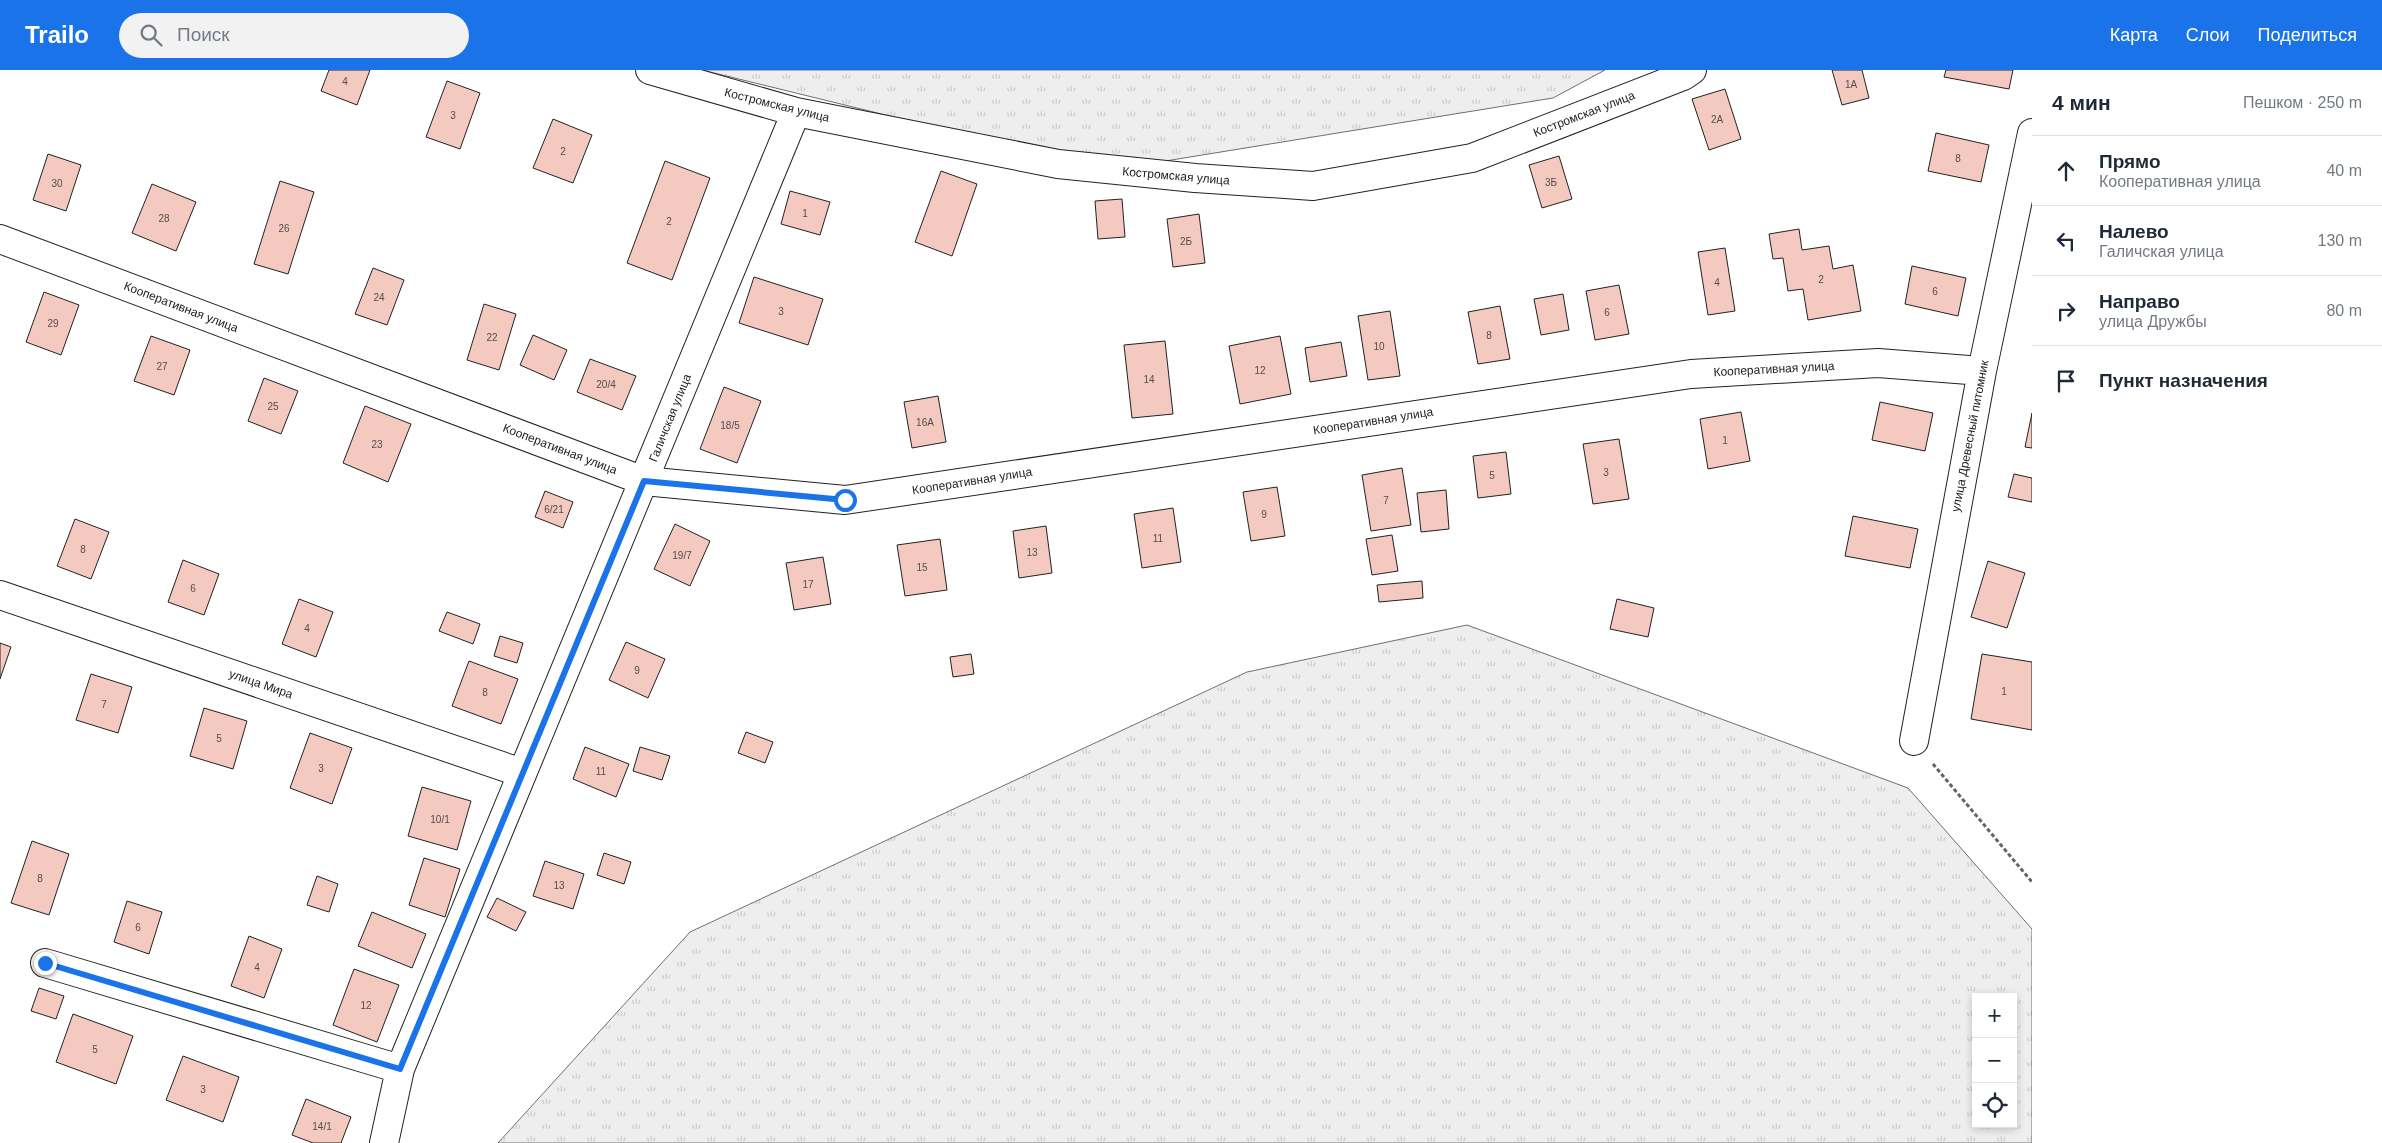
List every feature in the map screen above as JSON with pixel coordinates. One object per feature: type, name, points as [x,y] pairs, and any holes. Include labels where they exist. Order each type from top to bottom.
[{"type":"street","name":"Костромская улица","points":[[650,70],[796,112],[1058,164],[1195,178],[1313,186],[1472,158],[1692,70]]},
{"type":"street","name":"Галичская улица","points":[[384,1143],[400,1069],[796,112]]},
{"type":"street","name":"улица Древесный питомник","points":[[1914,741],[1982,371],[2032,132]]},
{"type":"street","name":"Кооперативная улица","points":[[0,239],[644,481],[845,500],[1691,374],[1878,364],[1982,371]]},
{"type":"street","name":"улица Мира","points":[[0,594],[522,773]]},
{"type":"street","points":[[45,963],[400,1069]]},
{"type":"path","points":[[1914,741],[2032,882]]},
{"type":"green space","points":[[702,70],[1605,70],[1553,98],[1110,170]]},
{"type":"green space","points":[[1467,625],[1908,788],[2032,929],[2032,1143],[498,1143],[690,932],[1247,672]]},
{"type":"building","points":[[329,70],[370,70],[357,105],[321,91]]},
{"type":"building","points":[[1832,70],[1862,70],[1869,98],[1842,105]]},
{"type":"building","points":[[1946,70],[2013,70],[2009,89],[1944,77]]},
{"type":"building","points":[[447,81],[480,93],[460,149],[426,137]]},
{"type":"building","points":[[1725,89],[1741,139],[1709,150],[1692,99]]},
{"type":"building","points":[[553,119],[592,135],[573,183],[533,168]]},
{"type":"building","points":[[1936,133],[1989,145],[1981,182],[1928,171]]},
{"type":"building","points":[[48,154],[81,165],[66,211],[33,200]]},
{"type":"building","points":[[1559,156],[1572,199],[1542,208],[1529,165]]},
{"type":"building","points":[[665,161],[710,178],[672,280],[627,263]]},
{"type":"building","points":[[941,171],[977,184],[952,256],[915,242]]},
{"type":"building","points":[[280,181],[314,192],[288,274],[254,264]]},
{"type":"building","points":[[152,184],[196,202],[176,251],[132,233]]},
{"type":"building","points":[[790,191],[830,202],[820,235],[781,224]]},
{"type":"building","points":[[1122,199],[1125,237],[1098,239],[1095,201]]},
{"type":"building","points":[[1199,214],[1205,263],[1173,267],[1167,219]]},
{"type":"building","points":[[1799,229],[1802,250],[1829,246],[1833,269],[1853,265],[1861,311],[1808,320],[1803,289],[1788,291],[1783,258],[1773,259],[1769,234]]},
{"type":"building","points":[[1725,248],[1735,311],[1708,315],[1698,252]]},
{"type":"building","points":[[1912,266],[1966,278],[1958,316],[1905,304]]},
{"type":"building","points":[[373,268],[404,280],[387,325],[355,314]]},
{"type":"building","points":[[754,277],[823,299],[808,345],[739,323]]},
{"type":"building","points":[[1619,285],[1629,334],[1595,340],[1586,291]]},
{"type":"building","points":[[44,292],[79,305],[61,355],[26,342]]},
{"type":"building","points":[[1563,294],[1569,330],[1541,335],[1534,299]]},
{"type":"building","points":[[484,304],[516,314],[499,370],[467,360]]},
{"type":"building","points":[[1500,306],[1510,359],[1478,364],[1468,312]]},
{"type":"building","points":[[1390,311],[1400,376],[1368,380],[1358,316]]},
{"type":"building","points":[[533,335],[567,350],[554,380],[520,365]]},
{"type":"building","points":[[151,336],[190,350],[174,395],[134,381]]},
{"type":"building","points":[[1280,336],[1291,394],[1240,404],[1229,346]]},
{"type":"building","points":[[1165,341],[1173,414],[1132,418],[1124,345]]},
{"type":"building","points":[[1341,342],[1347,376],[1310,382],[1305,348]]},
{"type":"building","points":[[590,359],[636,376],[622,410],[577,392]]},
{"type":"building","points":[[264,378],[298,391],[281,434],[248,421]]},
{"type":"building","points":[[724,387],[761,401],[737,463],[700,449]]},
{"type":"building","points":[[938,396],[946,442],[912,448],[904,402]]},
{"type":"building","points":[[1880,402],[1933,413],[1925,451],[1872,440]]},
{"type":"building","points":[[365,406],[411,424],[388,482],[343,463]]},
{"type":"building","points":[[1741,412],[1750,461],[1708,469],[1700,419]]},
{"type":"building","points":[[2032,413],[2032,448],[2025,447]]},
{"type":"building","points":[[1619,439],[1629,499],[1593,504],[1583,444]]},
{"type":"building","points":[[1506,452],[1511,494],[1478,498],[1473,456]]},
{"type":"building","points":[[1402,468],[1411,525],[1371,531],[1362,475]]},
{"type":"building","points":[[2014,474],[2032,478],[2032,502],[2008,497]]},
{"type":"building","points":[[1277,487],[1285,536],[1251,541],[1243,492]]},
{"type":"building","points":[[1446,490],[1449,529],[1421,532],[1417,493]]},
{"type":"building","points":[[545,491],[573,502],[563,528],[535,517]]},
{"type":"building","points":[[1173,508],[1181,562],[1142,568],[1134,514]]},
{"type":"building","points":[[1853,516],[1918,529],[1910,568],[1845,556]]},
{"type":"building","points":[[75,519],[109,532],[91,579],[57,566]]},
{"type":"building","points":[[675,524],[710,541],[690,586],[654,569]]},
{"type":"building","points":[[1046,526],[1052,573],[1019,578],[1013,531]]},
{"type":"building","points":[[1392,535],[1398,571],[1372,575],[1366,539]]},
{"type":"building","points":[[940,539],[947,590],[905,596],[897,545]]},
{"type":"building","points":[[823,557],[831,604],[794,610],[786,563]]},
{"type":"building","points":[[183,560],[219,574],[204,615],[168,602]]},
{"type":"building","points":[[1988,561],[2025,573],[2007,628],[1971,617]]},
{"type":"building","points":[[1422,581],[1423,598],[1379,602],[1377,585]]},
{"type":"building","points":[[299,599],[333,612],[316,657],[282,644]]},
{"type":"building","points":[[1617,599],[1654,608],[1648,637],[1610,629]]},
{"type":"building","points":[[447,612],[480,624],[473,644],[439,631]]},
{"type":"building","points":[[500,636],[523,643],[517,663],[494,656]]},
{"type":"building","points":[[626,642],[665,659],[648,698],[609,680]]},
{"type":"building","points":[[0,643],[11,647],[0,679]]},
{"type":"building","points":[[971,654],[974,674],[953,677],[950,657]]},
{"type":"building","points":[[1982,654],[2032,662],[2032,730],[1971,719]]},
{"type":"building","points":[[469,661],[518,679],[501,724],[452,706]]},
{"type":"building","points":[[91,674],[132,687],[118,733],[76,720]]},
{"type":"building","points":[[204,708],[247,721],[233,769],[190,756]]},
{"type":"building","points":[[746,732],[773,742],[765,763],[738,753]]},
{"type":"building","points":[[310,733],[352,748],[332,804],[290,788]]},
{"type":"building","points":[[585,747],[629,764],[616,797],[573,779]]},
{"type":"building","points":[[640,747],[670,756],[662,780],[633,771]]},
{"type":"building","points":[[422,787],[471,801],[457,850],[408,836]]},
{"type":"building","points":[[32,841],[69,854],[49,915],[11,903]]},
{"type":"building","points":[[604,853],[631,862],[624,884],[597,875]]},
{"type":"building","points":[[424,858],[460,869],[445,917],[409,905]]},
{"type":"building","points":[[545,861],[584,874],[573,909],[533,896]]},
{"type":"building","points":[[317,876],[338,884],[329,912],[307,905]]},
{"type":"building","points":[[497,898],[526,912],[516,931],[487,917]]},
{"type":"building","points":[[127,901],[162,912],[149,954],[114,942]]},
{"type":"building","points":[[372,912],[426,934],[412,968],[358,946]]},
{"type":"building","points":[[249,936],[282,949],[264,998],[231,986]]},
{"type":"building","points":[[354,969],[399,985],[377,1042],[333,1025]]},
{"type":"building","points":[[39,988],[64,996],[56,1019],[31,1011]]},
{"type":"building","points":[[73,1014],[133,1036],[116,1084],[56,1062]]},
{"type":"building","points":[[183,1056],[239,1077],[223,1122],[166,1100]]},
{"type":"building","points":[[306,1099],[351,1117],[341,1143],[313,1143],[292,1135]]},
{"type":"route","points":[[45,963],[400,1069],[644,481],[845,500]]}]
